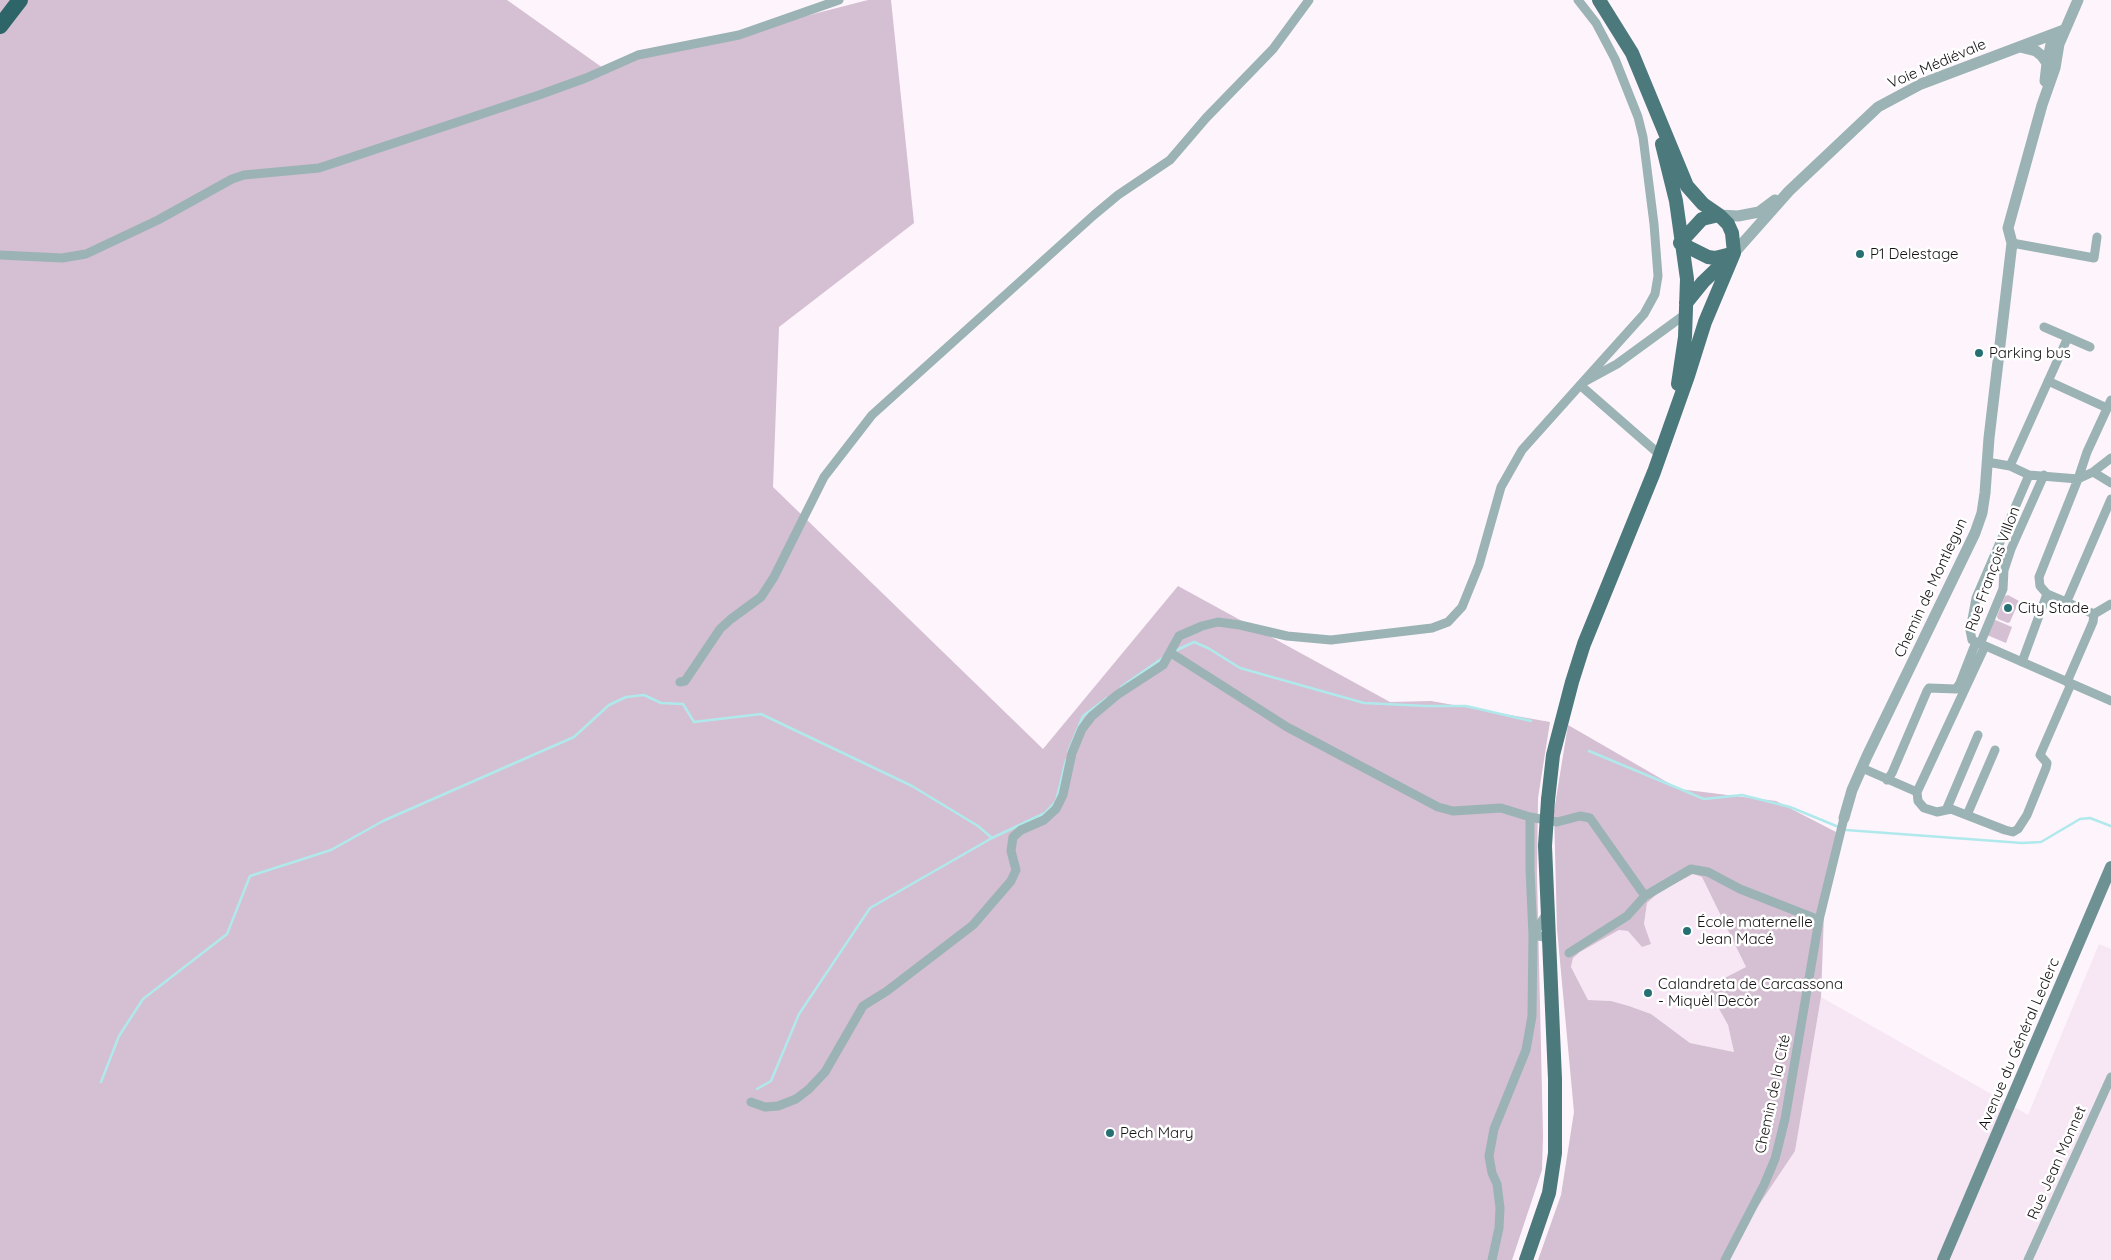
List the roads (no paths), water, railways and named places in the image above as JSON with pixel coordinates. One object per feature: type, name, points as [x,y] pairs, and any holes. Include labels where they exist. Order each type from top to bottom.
[{"type":"highway","points":[[0,26],[20,0]]},
{"type":"main road","points":[[1526,1260],[1549,1193],[1555,1154],[1555,1079],[1545,846],[1553,755],[1578,663],[1654,472],[1705,322],[1734,253],[1732,233],[1728,224],[1720,215],[1703,204],[1687,186],[1632,53],[1599,0]]},
{"type":"main road","points":[[1652,99],[1676,201],[1680,243],[1687,279],[1687,308],[1679,380],[1654,472]]},
{"type":"main road","points":[[1680,243],[1702,219],[1720,215]]},
{"type":"main road","points":[[1680,243],[1708,257],[1722,257],[1734,253]]},
{"type":"main road","points":[[1687,308],[1703,282],[1734,253]]},
{"type":"main road","name":"Avenue du Général Leclerc","points":[[1943,1260],[2111,867]]},
{"type":"main road","name":"Avenue du Général Leclerc","points":[[1947,1260],[1956,1233]]},
{"type":"street","points":[[0,255],[62,258],[86,254],[158,220],[232,179],[244,175],[320,168],[539,95],[586,78],[638,55],[739,35],[838,0]]},
{"type":"street","points":[[680,682],[685,680],[720,629],[761,596],[774,577],[824,478],[872,415],[1094,214],[1170,160],[1206,118],[1273,49],[1309,0]]},
{"type":"street","points":[[751,1102],[765,1106],[778,1106],[796,1099],[809,1090],[825,1072],[864,1006],[887,991],[973,925],[1011,881],[1016,870],[1011,851],[1013,837],[1021,830],[1044,820],[1056,808],[1063,795],[1072,753],[1082,729],[1092,716],[1117,695],[1162,665],[1171,653],[1173,644],[1179,636],[1202,626],[1218,622],[1287,636],[1331,640],[1432,628],[1448,622],[1462,607],[1479,565],[1500,487],[1522,450],[1644,314],[1655,294],[1658,276],[1654,224],[1640,124],[1615,59],[1596,23],[1578,0]]},
{"type":"street","points":[[2059,33],[2073,15],[2078,0]]},
{"type":"street","name":"Voie Médiévale","points":[[1789,191],[1878,107],[1920,84],[2059,33]]},
{"type":"street","name":"Chemin de Montlegun","points":[[2042,105],[2047,63],[2059,33]]},
{"type":"street","name":"Chemin de Montlegun","points":[[1839,836],[1852,790],[1982,513],[2012,243],[2008,228],[2042,105],[2052,77],[2059,44],[2059,33]]},
{"type":"street","points":[[2020,47],[2036,51],[2047,63]]},
{"type":"street","points":[[1720,215],[1738,216],[1759,212],[1789,191]]},
{"type":"street","points":[[1734,253],[1789,191]]},
{"type":"street","points":[[2012,243],[2094,258],[2097,237]]},
{"type":"street","points":[[1581,384],[1617,364],[1687,308]]},
{"type":"street","points":[[2044,327],[2090,347]]},
{"type":"street","points":[[2010,466],[2068,337]]},
{"type":"street","points":[[2048,381],[2109,404],[2087,452],[2039,577],[2040,586],[2047,594],[2094,614]]},
{"type":"street","points":[[1581,384],[1659,454]]},
{"type":"street","points":[[1987,462],[2010,466],[2029,475],[2078,479],[2092,472],[2111,458]]},
{"type":"street","points":[[2092,472],[2111,483]]},
{"type":"street","points":[[2029,475],[1976,598],[1970,630],[1978,643],[2111,701]]},
{"type":"street","name":"Rue François Villon","points":[[1978,643],[2003,589],[2004,570],[2011,549],[2044,475]]},
{"type":"street","points":[[2067,602],[2111,499]]},
{"type":"street","points":[[2022,662],[2047,594]]},
{"type":"street","points":[[2094,614],[2111,604]]},
{"type":"street","points":[[1978,643],[1917,792],[1918,801],[1924,808],[1937,812],[1947,808],[2013,832],[2018,829],[2033,800],[2047,763],[2040,755],[2093,622],[2094,614]]},
{"type":"street","points":[[1887,780],[1892,773],[1927,691],[1930,688],[1956,689],[1978,643]]},
{"type":"street","points":[[1171,653],[1286,727],[1438,807],[1453,811],[1501,808],[1530,817],[1558,822],[1580,816],[1590,818],[1645,896]]},
{"type":"street","points":[[1947,808],[1978,735]]},
{"type":"street","points":[[1968,815],[1995,750]]},
{"type":"street","points":[[1862,768],[1917,792]]},
{"type":"street","points":[[1492,1260],[1499,1228],[1500,1208],[1497,1184],[1492,1172],[1489,1156],[1494,1129],[1526,1050],[1532,1016],[1533,935],[1530,817]]},
{"type":"street","name":"Chemin de la Cité","points":[[1725,1260],[1764,1186],[1774,1160],[1785,1119],[1819,920],[1839,836]]},
{"type":"street","points":[[1569,953],[1627,916],[1645,896],[1691,869],[1708,872],[1740,889],[1819,920]]},
{"type":"street","points":[[1533,935],[1548,911]]},
{"type":"street","points":[[1533,935],[1544,937],[1549,944]]},
{"type":"street","name":"Rue Jean Monnet","points":[[2028,1260],[2111,1078]]},
{"type":"waterway","points":[[1175,651],[1194,642],[1208,648],[1240,668],[1364,703],[1466,706],[1531,721]]},
{"type":"waterway","points":[[1121,687],[1164,657]]},
{"type":"waterway","points":[[101,1082],[119,1036],[143,999],[227,934],[250,876],[331,850],[383,821],[574,737],[609,705],[626,697],[644,695],[661,703],[683,704],[694,722],[761,714],[912,786],[978,826],[992,838]]},
{"type":"waterway","points":[[1068,752],[1083,716],[1107,698]]},
{"type":"waterway","points":[[1589,751],[1704,799],[1742,795],[1790,807],[1846,830],[2022,843],[2041,842],[2080,819],[2090,818],[2111,826]]},
{"type":"waterway","points":[[757,1089],[771,1081],[799,1014],[870,908],[992,838],[1045,813],[1056,801],[1066,760]]},
{"type":"place","name":"P1 Delestage","points":[[1860,254]]},
{"type":"place","name":"Parking bus","points":[[1979,353]]},
{"type":"place","name":"City Stade","points":[[2008,608]]},
{"type":"place","name":"École maternelle Jean Macé","points":[[1687,931]]},
{"type":"place","name":"Calandreta de Carcassona - Miquèl Decòr","points":[[1648,993]]},
{"type":"place","name":"Pech Mary","points":[[1110,1133]]}]
